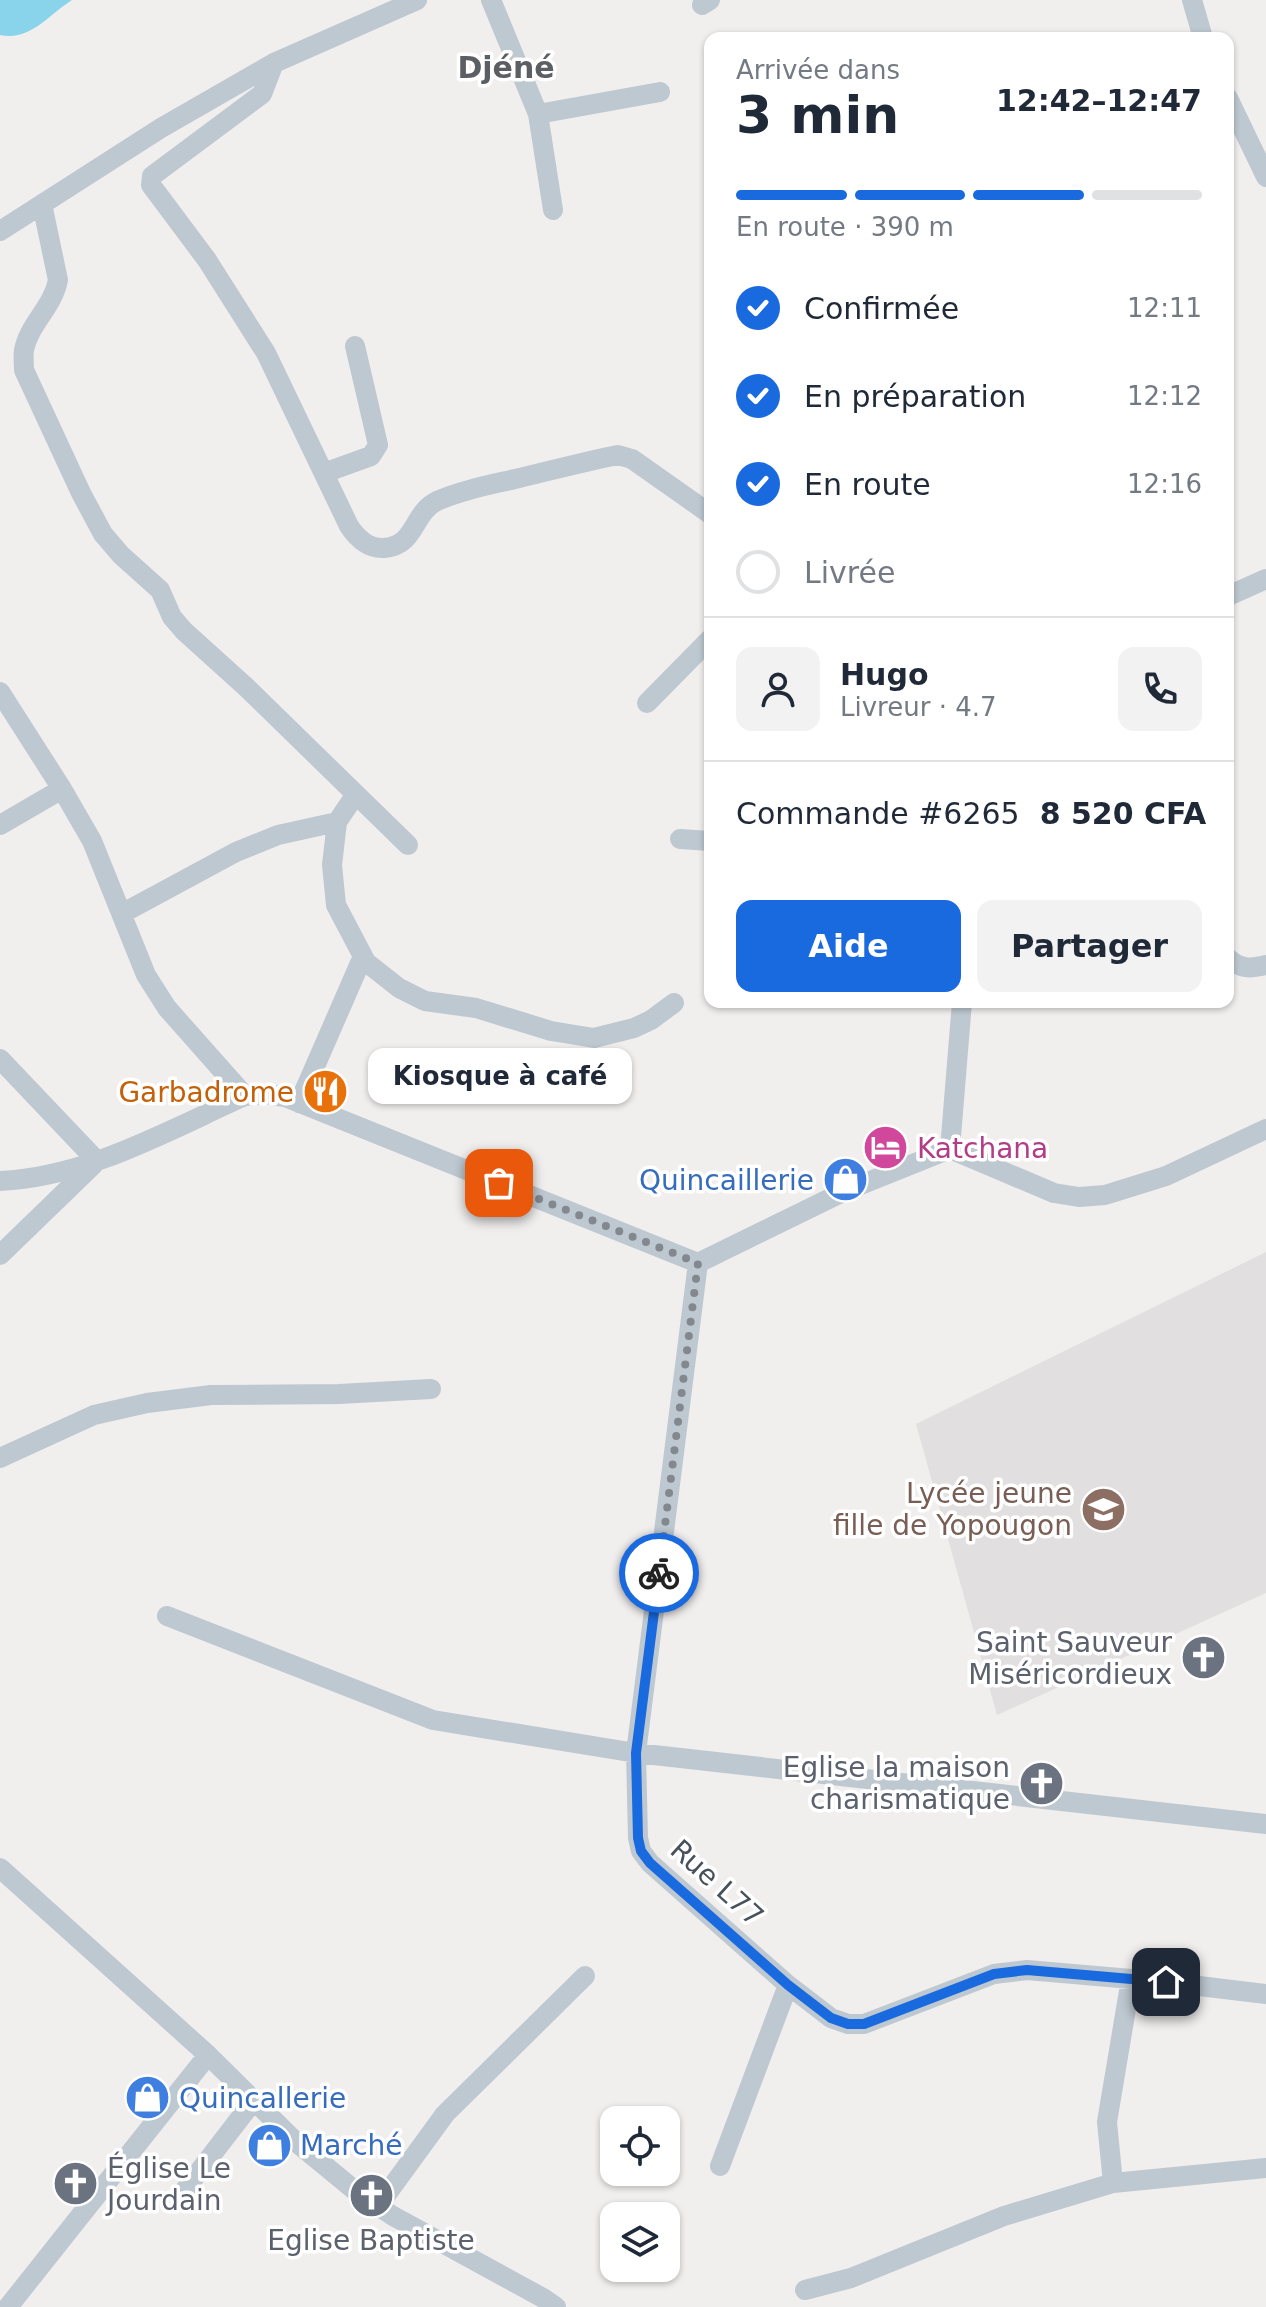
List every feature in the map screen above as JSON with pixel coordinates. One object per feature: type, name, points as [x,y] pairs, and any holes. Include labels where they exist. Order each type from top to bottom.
[{"type":"street","points":[[0,231],[161,128],[274,63],[417,0]]},
{"type":"street","points":[[491,0],[538,114],[553,210]]},
{"type":"street","points":[[1192,0],[1201,32]]},
{"type":"street","points":[[274,63],[262,94],[150,179],[151,185],[207,260],[266,353],[357,538],[382,548],[397,544],[410,536],[421,514],[441,499],[618,455],[632,459],[704,510]]},
{"type":"street","points":[[538,114],[660,92]]},
{"type":"street","points":[[1234,110],[1266,177]]},
{"type":"street","points":[[42,204],[58,280],[56,292],[34,326],[24,350],[24,370],[103,534],[160,590],[172,617],[184,631],[408,845]]},
{"type":"street","points":[[324,473],[371,456],[378,445],[355,346]]},
{"type":"street","points":[[1234,593],[1266,579]]},
{"type":"street","points":[[647,703],[704,645]]},
{"type":"street","points":[[0,692],[92,841],[146,975],[167,1008],[245,1096]]},
{"type":"street","points":[[0,825],[62,789]]},
{"type":"street","points":[[356,794],[337,822],[332,865],[336,905],[366,962],[399,988],[425,1001],[487,1011],[551,1031],[594,1038],[615,1034],[651,1020],[674,1003]]},
{"type":"street","points":[[123,913],[236,852],[278,835],[337,822]]},
{"type":"street","points":[[680,839],[704,841]]},
{"type":"street","points":[[299,1103],[360,963],[366,962]]},
{"type":"street","points":[[1234,963],[1254,968],[1266,965]]},
{"type":"street","points":[[950,1149],[962,1008]]},
{"type":"street","points":[[0,1059],[97,1161]]},
{"type":"street","points":[[0,1181],[28,1179],[97,1161],[245,1096],[265,1094],[299,1103],[698,1263],[843,1192],[950,1149],[1054,1193],[1079,1197],[1105,1195],[1166,1176],[1266,1129]]},
{"type":"street","points":[[0,1255],[97,1161]]},
{"type":"street","name":"Rue L77","points":[[698,1263],[636,1753],[638,1838],[641,1851],[650,1863],[788,1985],[831,2018],[848,2024],[864,2024],[994,1974],[1010,1971],[1131,1979],[1266,1994]]},
{"type":"street","points":[[0,1458],[94,1415],[147,1403],[211,1395],[339,1394],[431,1389]]},
{"type":"street","points":[[167,1616],[433,1720],[636,1753],[1266,1824]]},
{"type":"street","points":[[0,1868],[208,2055],[296,2142],[358,2193],[544,2304]]},
{"type":"street","points":[[378,2206],[445,2114],[585,1976]]},
{"type":"street","points":[[1113,2183],[1107,2122],[1131,1979]]},
{"type":"street","points":[[720,2166],[788,1985]]},
{"type":"street","points":[[8,2307],[208,2055]]},
{"type":"street","points":[[184,2191],[254,2100]]},
{"type":"street","points":[[805,2290],[851,2278],[928,2244],[1004,2216],[1113,2183],[1266,2168]]},
{"type":"shaded area","name":"Lycée jeune fille de Yopougon","points":[[1266,1252],[1266,1593],[997,1715],[916,1424]]},
{"type":"water","points":[[0,0],[72,0],[30,31],[11,36],[0,35]]},
{"type":"way so far","points":[[499,1183],[698,1263],[659,1573]]},
{"type":"place","name":"Garbadrome","points":[[325,1092]]},
{"type":"place","name":"Katchana","points":[[886,1148]]},
{"type":"place","name":"Quincaillerie","points":[[845,1180]]},
{"type":"place","name":"Kiosque à café","points":[[499,1183]]},
{"type":"place","name":"Lycée jeune fille de Yopougon","points":[[1103,1509]]},
{"type":"place","name":"Saint Sauveur Miséricordieux","points":[[1203,1658]]},
{"type":"place","name":"Eglise la maison charismatique","points":[[1041,1783]]},
{"type":"place","name":"Quincallerie","points":[[148,2098]]},
{"type":"place","name":"Marché","points":[[269,2145]]},
{"type":"place","name":"Église Le Jourdain","points":[[76,2184]]},
{"type":"place","name":"Eglise Baptiste","points":[[371,2195]]},
{"type":"district","name":"Djéné","points":[[506,67]]},
{"type":"route","points":[[659,1573],[636,1753],[641,1851],[650,1863],[788,1985],[831,2018],[848,2024],[864,2024],[994,1974],[1010,1971],[1166,1982]]}]
